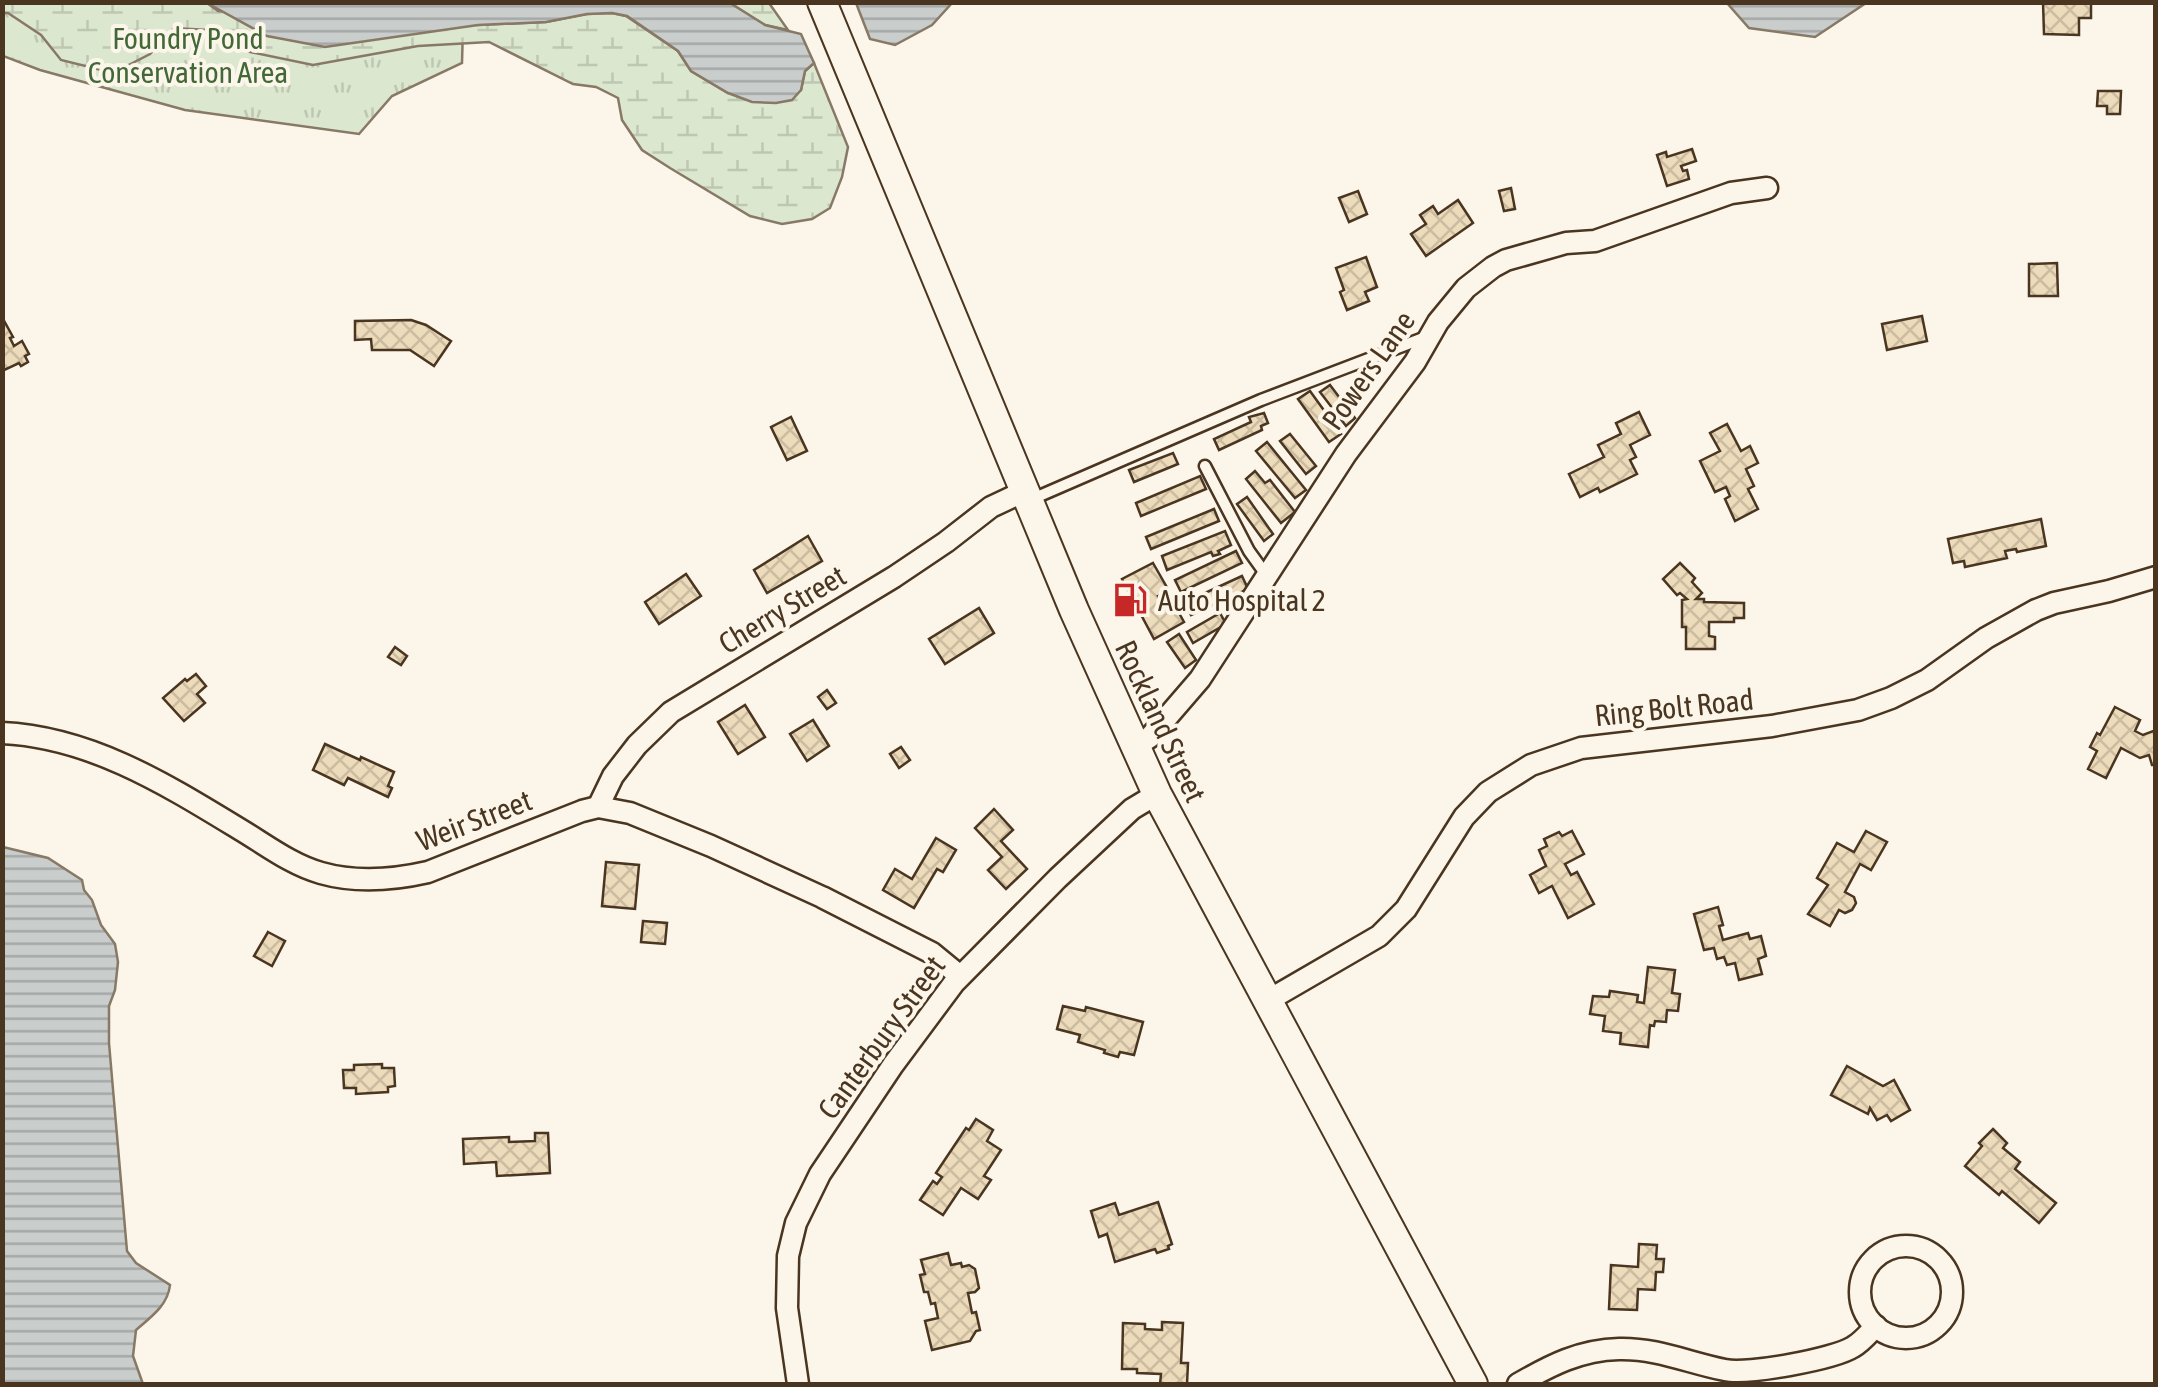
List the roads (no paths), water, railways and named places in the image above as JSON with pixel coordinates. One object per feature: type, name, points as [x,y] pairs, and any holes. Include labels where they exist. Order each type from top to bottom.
[{"type":"main road","name":"Rockland Street","points":[[822,2],[1027,496],[1157,794],[1472,1384]]},
{"type":"street","name":"Powers Lane","points":[[1135,747],[1150,737],[1200,679],[1346,454],[1466,288],[1506,260],[1566,243],[1595,241],[1731,193],[1767,188]]},
{"type":"street","name":"Cherry Street","points":[[598,807],[613,776],[637,744],[671,712],[894,576],[991,507],[1027,496]]},
{"type":"street","name":"Ring Bolt Road","points":[[1267,1001],[1379,936],[1406,908],[1464,818],[1488,792],[1531,764],[1581,748],[1772,726],[1858,710],[1927,680],[1986,638],[2036,610],[2156,577]]},
{"type":"street","name":"Weir Street","points":[[2,732],[40,736],[105,756],[155,779],[290,860],[339,877],[382,879],[428,872],[598,807]]},
{"type":"street","name":"Canterbury Street","points":[[798,1384],[788,1330],[788,1256],[796,1223],[828,1161],[909,1042],[960,976],[1132,809],[1157,794]]},
{"type":"street","points":[[598,807],[630,813],[771,872],[932,953],[960,976]]},
{"type":"street","points":[[1898,1246],[1911,1246],[1923,1249],[1944,1265],[1950,1276],[1951,1302],[1938,1324],[1915,1337],[1888,1334],[1876,1326],[1868,1317],[1860,1292],[1862,1280],[1875,1258],[1898,1246]]},
{"type":"street","points":[[1518,1384],[1562,1360],[1621,1349],[1749,1372],[1850,1349],[1876,1326]]},
{"type":"lane","points":[[1027,496],[1430,336]]},
{"type":"lane","points":[[1205,466],[1249,551],[1268,576]]},
{"type":"place","name":"Auto Hospital 2","points":[[1130,600]]},
{"type":"park label","name":"Foundry Pond Conservation Area","points":[[188,55]]}]
